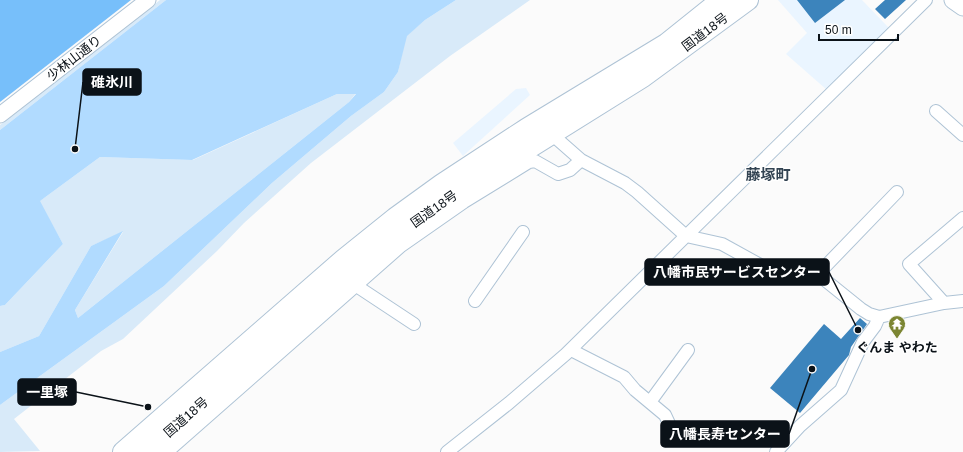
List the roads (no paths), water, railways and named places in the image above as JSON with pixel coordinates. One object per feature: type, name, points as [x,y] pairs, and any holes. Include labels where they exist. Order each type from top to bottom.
[{"type":"highway","name":"国道18号","points":[[146,452],[355,269],[395,237],[545,128],[666,44],[721,0]]},
{"type":"highway","name":"国道18号","points":[[123,452],[344,259],[442,184],[650,72],[748,0]]},
{"type":"main road","points":[[953,0],[963,7]]},
{"type":"street","name":"少林山通り","points":[[0,115],[148,0]]},
{"type":"street","points":[[446,452],[532,384],[571,350],[926,0]]},
{"type":"street","points":[[936,111],[963,135]]},
{"type":"street","points":[[545,128],[581,160],[625,182],[686,236],[722,244],[762,266],[778,272],[808,273],[817,275],[869,314],[879,317],[944,303],[963,301]]},
{"type":"street","points":[[167,452],[401,246],[464,202],[529,162],[535,161],[558,174],[570,170],[581,160]]},
{"type":"street","points":[[817,275],[898,192]]},
{"type":"street","points":[[944,303],[909,264],[963,218]]},
{"type":"street","points":[[476,301],[522,232]]},
{"type":"street","points":[[356,285],[414,324]]},
{"type":"street","points":[[776,452],[800,426],[841,390],[863,342],[876,326],[879,317]]},
{"type":"street","points":[[571,350],[624,377],[635,390],[665,415],[672,430]]},
{"type":"street","points":[[650,402],[688,350]]},
{"type":"place","name":"碓氷川","points":[[75,149]]},
{"type":"place","name":"八幡市民サービスセンター","points":[[858,330]]},
{"type":"place","name":"ぐんま やわた","points":[[897,339]]},
{"type":"place","name":"八幡長寿センター","points":[[812,369]]},
{"type":"place","name":"一里塚","points":[[148,407]]},
{"type":"district","name":"藤塚町","points":[[768,174]]}]
